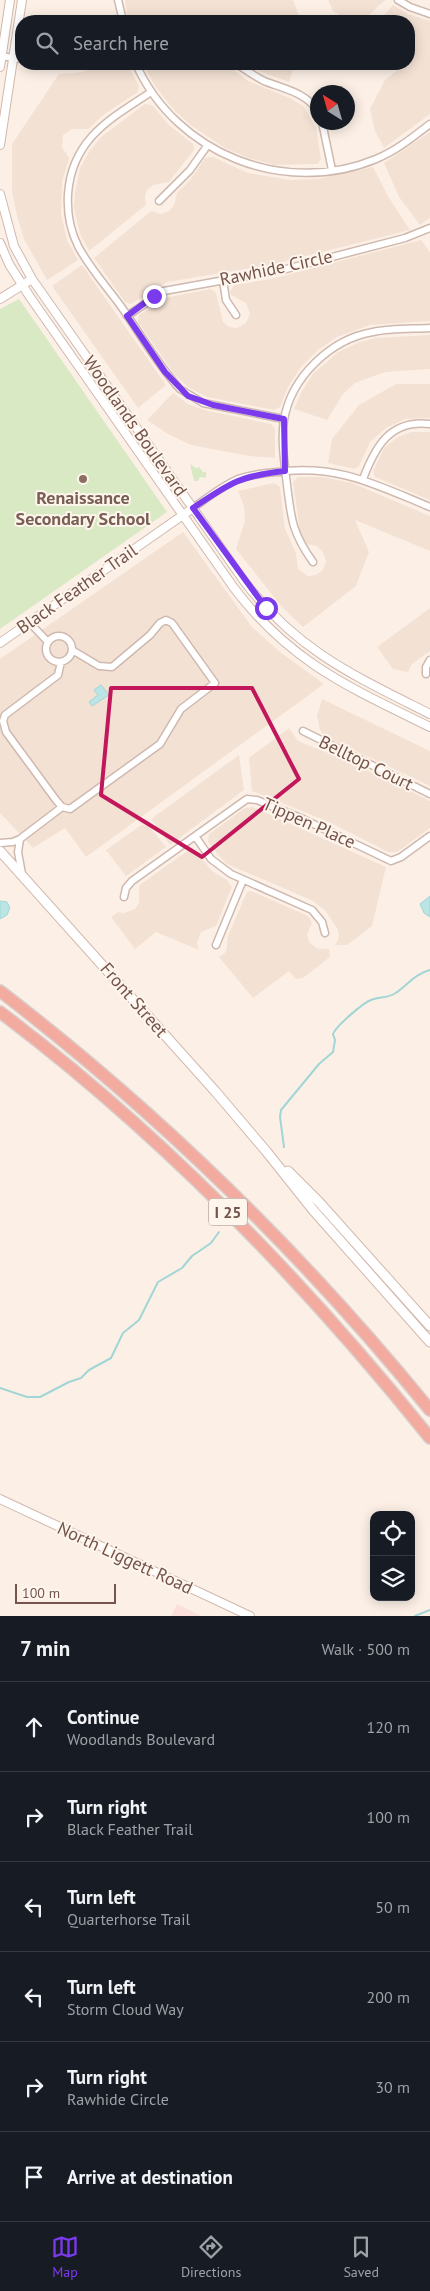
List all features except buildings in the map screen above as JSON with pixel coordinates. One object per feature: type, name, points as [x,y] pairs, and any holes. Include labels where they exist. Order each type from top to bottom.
[{"type":"highway","name":"I 25","points":[[0,991],[114,1082],[222,1181],[342,1306],[430,1410]]},
{"type":"highway","name":"I 25","points":[[0,1012],[124,1114],[225,1208],[334,1324],[430,1438]]},
{"type":"main road","name":"Front Street","points":[[0,851],[266,1151],[313,1210],[430,1342]]},
{"type":"main road","name":"Front Street","points":[[266,1151],[319,1202],[430,1326]]},
{"type":"street","points":[[0,67],[10,0]]},
{"type":"street","points":[[21,15],[22,0]]},
{"type":"street","points":[[118,0],[122,15]]},
{"type":"street","points":[[402,1],[430,14]]},
{"type":"street","points":[[1,56],[15,58]]},
{"type":"street","points":[[0,145],[15,68]]},
{"type":"street","points":[[139,70],[151,92],[171,116],[208,146],[258,168],[284,172],[332,170],[378,158],[401,146],[430,124]]},
{"type":"street","points":[[247,70],[258,78],[298,93],[310,102]]},
{"type":"street","points":[[151,92],[118,114],[91,136],[77,158],[69,186],[68,202],[72,233],[87,260],[169,377],[188,396],[208,404],[284,419]]},
{"type":"street","points":[[324,130],[332,170]]},
{"type":"street","points":[[159,201],[190,170],[208,146]]},
{"type":"street","name":"Woodlands Boulevard","points":[[0,194],[14,246],[32,279],[254,595],[290,632],[337,666],[430,714]]},
{"type":"street","name":"Rawhide Circle","points":[[127,316],[164,291],[286,269],[405,238],[430,228]]},
{"type":"street","name":"Woodlands Boulevard","points":[[0,243],[22,285],[245,602],[282,641],[331,677],[430,727]]},
{"type":"street","points":[[0,298],[32,279]]},
{"type":"street","points":[[223,280],[226,300],[236,315]]},
{"type":"street","points":[[312,562],[299,543],[293,528],[285,471],[284,419],[296,388],[317,361],[330,350],[344,342],[374,331],[430,328]]},
{"type":"street","points":[[363,479],[372,456],[386,437],[406,426],[417,423],[430,424]]},
{"type":"street","name":"Black Feather Trail","points":[[0,643],[193,508],[237,480],[259,474],[285,471],[331,471],[363,479],[430,507]]},
{"type":"street","points":[[0,843],[13,842],[20,839],[62,807],[74,808],[154,748],[166,737],[181,709],[215,683],[172,623],[166,620],[112,667],[99,666],[72,650]]},
{"type":"street","points":[[30,623],[48,642]]},
{"type":"street","points":[[61,637],[69,641],[72,650],[69,658],[61,662],[49,658],[46,650],[48,642],[61,637]]},
{"type":"street","points":[[426,674],[426,667],[430,660]]},
{"type":"street","points":[[61,662],[58,675],[5,715],[3,721],[6,732],[62,807]]},
{"type":"street","name":"Belltop Court","points":[[303,731],[430,794]]},
{"type":"street","name":"Tippen Place","points":[[124,897],[130,883],[249,798],[303,819],[391,860],[401,857],[430,836]]},
{"type":"street","points":[[195,836],[215,863],[231,874],[312,910],[322,922],[325,933]]},
{"type":"street","points":[[20,839],[18,852],[22,874]]},
{"type":"street","points":[[216,945],[243,880]]},
{"type":"street","name":"North Liggett Road","points":[[0,1500],[250,1616]]},
{"type":"highlighted area","points":[[111,688],[252,688],[299,779],[202,857],[101,795]]},
{"type":"shaded area","points":[[125,0],[293,0],[299,15],[127,15]]},
{"type":"shaded area","points":[[328,0],[385,0],[369,15],[340,15],[333,11]]},
{"type":"shaded area","points":[[393,5],[411,15],[384,15]]},
{"type":"shaded area","points":[[415,16],[430,21],[430,114],[384,148],[375,131],[370,109],[385,80],[398,70],[415,70]]},
{"type":"shaded area","points":[[88,70],[130,70],[139,86],[138,92],[106,113],[88,129],[72,129],[63,135],[62,147],[69,158],[62,182],[61,214],[67,240],[78,260],[47,280],[24,239],[17,216],[12,191],[12,144],[59,74]]},
{"type":"shaded area","points":[[146,70],[234,70],[248,81],[290,98],[304,107],[310,118],[310,130],[316,130],[321,159],[318,164],[275,165],[248,158],[225,148],[192,126],[174,110],[155,86]]},
{"type":"shaded area","points":[[258,70],[293,70],[289,82]]},
{"type":"shaded area","points":[[145,104],[152,105],[169,125],[193,144],[194,150],[169,182],[153,185],[147,190],[145,196],[146,205],[89,251],[80,234],[74,208],[80,168],[89,152],[101,137]]},
{"type":"shaded area","points":[[430,132],[430,218],[420,225],[399,197],[384,163]]},
{"type":"shaded area","points":[[213,157],[248,173],[291,180],[317,179],[373,167],[389,198],[410,230],[270,265],[167,282],[131,304],[125,302],[94,258],[151,211],[161,214],[169,211],[174,205],[177,193],[191,179],[205,158]]},
{"type":"shaded area","points":[[421,240],[430,252],[430,321],[370,325],[337,337],[318,350],[301,367],[288,387],[280,407],[274,410],[207,397],[188,387],[174,374],[138,322],[139,315],[164,298],[211,289],[216,293],[223,322],[229,327],[237,328],[246,323],[250,314],[246,303],[231,295],[230,291],[234,285],[271,279]]},
{"type":"shaded area","points":[[82,265],[166,385],[138,408],[52,286]]},
{"type":"shaded area","points":[[430,335],[430,369],[385,372],[355,383],[343,394],[327,420],[294,409],[302,391],[313,374],[338,352],[360,342],[376,338]]},
{"type":"shaded area","points":[[396,384],[430,384],[430,418],[405,419],[386,428],[370,442],[359,466],[354,469],[328,463],[332,439],[359,405]]},
{"type":"shaded area","points":[[173,393],[188,404],[204,410],[271,424],[275,429],[275,458],[249,456],[191,445],[168,434],[147,420]]},
{"type":"shaded area","points":[[411,432],[430,432],[430,500],[375,477],[373,471],[384,448],[398,437]]},
{"type":"shaded area","points":[[298,477],[322,477],[352,483],[430,516],[430,551],[355,520],[369,552],[356,586],[303,627],[281,606],[236,549],[245,521],[244,506],[238,491],[274,483],[280,487],[285,529],[296,553],[298,569],[308,576],[316,575],[322,571],[326,562],[323,552],[317,546],[306,544],[300,531],[293,482]]},
{"type":"shaded area","points":[[183,532],[252,627],[280,652],[324,684],[86,857],[65,828],[33,848],[0,813],[0,659]]},
{"type":"shaded area","points":[[430,608],[430,651],[412,664],[408,672],[393,669],[377,647]]},
{"type":"shaded area","points":[[322,699],[430,751],[430,786],[324,736],[320,730],[317,716]]},
{"type":"shaded area","points":[[289,728],[298,741],[355,764],[430,801],[430,828],[397,852],[388,852],[329,822],[252,791],[249,758]]},
{"type":"shaded area","points":[[239,755],[244,790],[170,845],[151,819]]},
{"type":"shaded area","points":[[253,807],[386,867],[372,926],[347,945],[335,945],[339,938],[338,930],[325,910],[311,900],[227,864],[220,857],[208,842],[209,834],[245,808]]},
{"type":"shaded area","points":[[141,825],[149,826],[166,847],[126,876],[106,850]]},
{"type":"shaded area","points":[[190,849],[196,851],[212,871],[227,880],[232,887],[216,926],[201,932],[197,943],[199,950],[156,932],[135,949],[111,917],[118,912],[124,913],[135,909],[139,903],[139,887],[141,884]]},
{"type":"shaded area","points":[[251,891],[308,916],[312,923],[307,935],[310,943],[318,949],[329,949],[330,957],[303,978],[296,979],[289,971],[253,998],[219,957],[226,952],[228,936],[247,892]]},
{"type":"shaded area","points":[[177,1604],[202,1616],[171,1616]]},
{"type":"green space","points":[[19,299],[167,512],[0,629],[0,309]]},
{"type":"green space","points":[[190,464],[206,472],[206,478],[200,477],[198,481],[194,481]]},
{"type":"water","points":[[101,685],[109,695],[92,706],[89,702],[98,695],[94,690]]},
{"type":"water","points":[[430,896],[430,917],[424,913],[420,904]]},
{"type":"water","points":[[0,901],[7,902],[10,908],[7,915],[0,919]]},
{"type":"waterway","points":[[284,1147],[280,1117],[281,1110],[319,1064],[333,1052],[335,1040],[333,1034],[335,1030],[367,1002],[394,994],[415,977],[430,970]]},
{"type":"waterway","points":[[0,1388],[27,1397],[40,1397],[81,1378],[89,1370],[111,1358],[123,1333],[139,1320],[158,1282],[182,1268],[192,1256],[211,1243],[219,1232]]},
{"type":"waterway","points":[[415,1616],[430,1610]]},
{"type":"place","name":"Renaissance Secondary School","points":[[83,479]]},
{"type":"route","points":[[154,296],[127,316],[165,372],[180,389],[195,400],[284,419],[283,449],[285,471],[247,476],[237,480],[193,508],[244,581],[266,608]]}]
